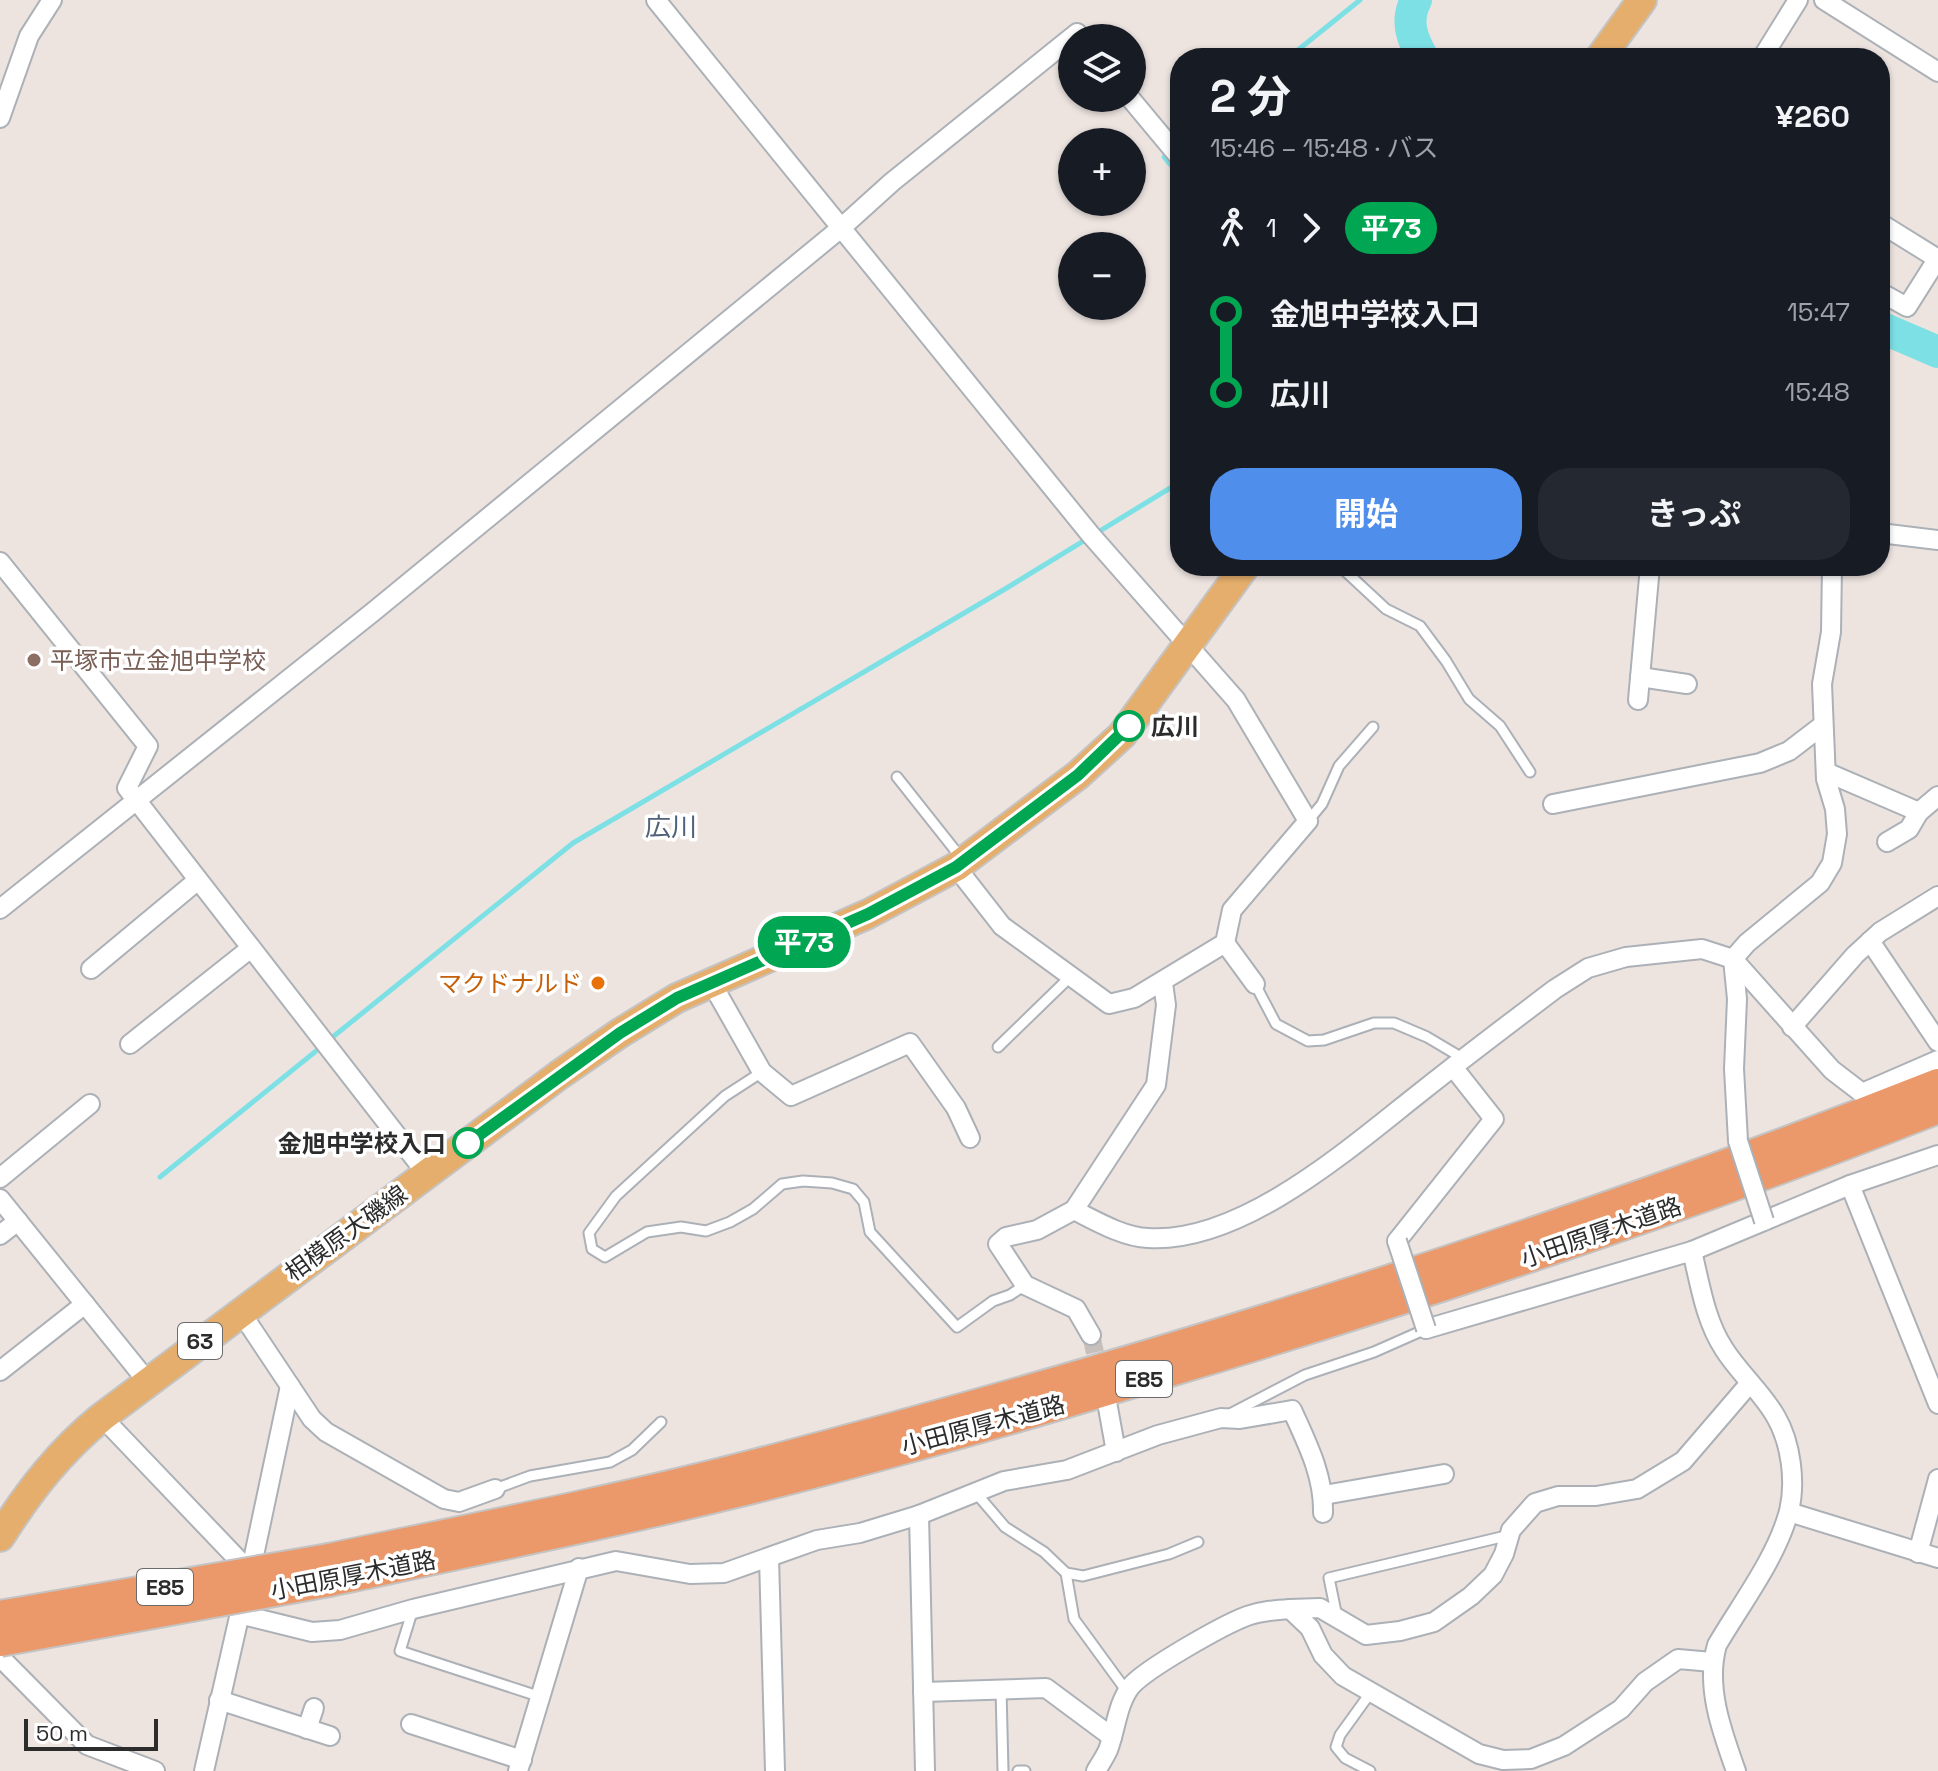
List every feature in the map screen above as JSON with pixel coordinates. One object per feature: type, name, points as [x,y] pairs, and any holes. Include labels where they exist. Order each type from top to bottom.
[{"type":"highway","name":"小田原厚木道路","points":[[0,1641],[329,1570],[757,1464],[1109,1365],[1384,1282],[1651,1192],[1938,1084]]},
{"type":"highway","name":"小田原厚木道路","points":[[0,1616],[564,1533],[761,1486],[1069,1402],[1437,1288],[1658,1213],[1938,1108]]},
{"type":"main road","points":[[1607,48],[1642,0]]},
{"type":"main road","name":"相模原大磯線","points":[[0,1537],[26,1497],[76,1437],[240,1311],[620,1033],[677,998],[868,914],[960,864],[1078,775],[1122,735],[1238,576]]},
{"type":"street","points":[[0,118],[29,36],[52,0]]},
{"type":"street","points":[[656,0],[1090,534],[1236,700],[1308,821],[1232,910],[1225,943],[1163,983],[1134,998],[1109,1004],[1002,926],[960,864]]},
{"type":"street","points":[[1768,48],[1798,0]]},
{"type":"street","points":[[1824,0],[1938,72]]},
{"type":"street","points":[[0,909],[373,612],[1058,48]]},
{"type":"street","points":[[1142,112],[1170,146]]},
{"type":"street","points":[[1890,229],[1938,259],[1907,307],[1890,298]]},
{"type":"street","points":[[1890,534],[1938,540]]},
{"type":"street","points":[[0,562],[148,746],[127,788],[426,1173]]},
{"type":"street","points":[[1638,700],[1649,576]]},
{"type":"street","points":[[1764,1221],[1738,1141],[1734,1069],[1737,999],[1733,959],[1747,943],[1820,883],[1832,863],[1837,834],[1826,772],[1822,684],[1831,632],[1832,576]]},
{"type":"street","points":[[1640,677],[1687,684]]},
{"type":"street","points":[[1553,804],[1760,763],[1789,751],[1823,725]]},
{"type":"street","points":[[1826,772],[1919,812]]},
{"type":"street","points":[[1887,842],[1909,829],[1919,812],[1938,796]]},
{"type":"street","points":[[91,969],[198,880]]},
{"type":"street","points":[[1792,1027],[1880,932],[1938,896]]},
{"type":"street","points":[[1870,941],[1938,1042]]},
{"type":"street","points":[[1225,943],[1255,984]]},
{"type":"street","points":[[130,1044],[251,948]]},
{"type":"street","points":[[1074,1210],[1108,1226],[1146,1238],[1184,1236],[1269,1204],[1343,1153],[1555,989],[1588,968],[1626,957],[1702,949],[1733,959],[1832,1070],[1862,1093],[1938,1060]]},
{"type":"street","points":[[711,982],[762,1072],[791,1096],[910,1043],[956,1108],[970,1138]]},
{"type":"street","points":[[1091,1335],[1076,1309],[1025,1285],[998,1244],[1006,1237],[1037,1230],[1074,1210],[1156,1085],[1166,1005],[1163,983]]},
{"type":"street","points":[[1458,1063],[1494,1119],[1397,1241],[1426,1329],[1692,1251],[1850,1185],[1938,1155]]},
{"type":"street","points":[[0,1178],[90,1104]]},
{"type":"street","points":[[1850,1185],[1938,1404]]},
{"type":"street","points":[[0,1199],[147,1381]]},
{"type":"street","points":[[0,1235],[18,1221]]},
{"type":"street","points":[[1692,1251],[1708,1318],[1723,1349],[1776,1417],[1789,1454],[1792,1491],[1789,1512],[1778,1542],[1717,1645],[1712,1662],[1713,1688],[1736,1771]]},
{"type":"street","points":[[0,1371],[85,1304]]},
{"type":"street","points":[[240,1311],[312,1419],[326,1432],[444,1499],[459,1502],[495,1489]]},
{"type":"street","points":[[1096,1771],[1107,1753],[1120,1707],[1128,1693],[1150,1670],[1246,1617],[1269,1610],[1320,1608],[1366,1635],[1400,1631],[1434,1622],[1471,1596],[1493,1575],[1510,1535],[1535,1503],[1558,1496],[1596,1496],[1637,1489],[1664,1474],[1683,1461],[1750,1383]]},
{"type":"street","points":[[211,1770],[219,1700],[251,1573],[290,1386]]},
{"type":"street","points":[[1107,1402],[1116,1452]]},
{"type":"street","points":[[239,1614],[312,1632],[340,1630],[413,1609],[616,1561],[690,1574],[724,1573],[817,1540],[860,1533],[919,1515],[1004,1481],[1067,1470],[1158,1435],[1221,1418],[1240,1419],[1292,1410],[1313,1455],[1323,1504],[1444,1474]]},
{"type":"street","points":[[102,1417],[251,1573]]},
{"type":"street","points":[[1918,1553],[1938,1479]]},
{"type":"street","points":[[1789,1512],[1938,1558]]},
{"type":"street","points":[[919,1515],[925,1771]]},
{"type":"street","points":[[769,1558],[775,1771]]},
{"type":"street","points":[[411,1724],[520,1765],[579,1568]]},
{"type":"street","points":[[1290,1609],[1310,1628],[1323,1655],[1343,1676],[1479,1754],[1503,1760],[1531,1759],[1564,1746],[1621,1709],[1645,1682],[1678,1659],[1712,1662]]},
{"type":"street","points":[[0,1657],[87,1745],[155,1771]]},
{"type":"street","points":[[923,1692],[1046,1688],[1112,1737]]},
{"type":"street","points":[[219,1700],[330,1736]]},
{"type":"street","points":[[307,1729],[314,1708]]},
{"type":"lane","points":[[1350,576],[1386,609],[1420,626],[1469,699],[1500,726],[1530,772]]},
{"type":"lane","points":[[1308,821],[1322,804],[1339,766],[1373,727]]},
{"type":"lane","points":[[897,777],[960,864]]},
{"type":"lane","points":[[998,1047],[1070,977]]},
{"type":"lane","points":[[1255,984],[1276,1024],[1308,1041],[1324,1040],[1374,1023],[1394,1023],[1427,1037],[1458,1063]]},
{"type":"lane","points":[[762,1072],[725,1096],[616,1196],[589,1233],[592,1249],[605,1257],[647,1232],[681,1227],[706,1231],[753,1209],[782,1184],[803,1181],[832,1183],[853,1189],[864,1202],[870,1232],[957,1327],[993,1301],[1025,1285]]},
{"type":"lane","points":[[1221,1418],[1305,1375],[1374,1352],[1426,1329]]},
{"type":"lane","points":[[495,1489],[530,1476],[610,1462],[632,1450],[661,1422]]},
{"type":"lane","points":[[976,1493],[1005,1527],[1044,1552],[1066,1573],[1083,1576],[1169,1554],[1198,1542]]},
{"type":"lane","points":[[1338,1620],[1329,1578],[1510,1535]]},
{"type":"lane","points":[[1066,1573],[1074,1619],[1128,1693]]},
{"type":"lane","points":[[413,1609],[400,1651],[541,1697]]},
{"type":"lane","points":[[1001,1689],[1003,1771]]},
{"type":"lane","points":[[1370,1771],[1345,1758],[1336,1747],[1340,1735],[1371,1692]]},
{"type":"lane","points":[[1018,1771],[1025,1771]]},
{"type":"waterway","points":[[1300,48],[1360,0]]},
{"type":"waterway","points":[[1416,0],[1411,15],[1411,30],[1418,48]]},
{"type":"waterway","points":[[1169,153],[1164,157],[1170,164]]},
{"type":"waterway","points":[[1890,331],[1938,352]]},
{"type":"waterway","points":[[329,1040],[573,843],[1005,589],[1170,488]]},
{"type":"waterway","points":[[160,1177],[321,1047]]},
{"type":"tunnel","points":[[1091,1335],[1101,1379]]},
{"type":"bus line","name":"平73","points":[[468,1143],[559,1075],[677,998],[868,914],[956,867],[1078,775],[1129,726]]},
{"type":"place","name":"平塚市立金旭中学校","points":[[34,660]]},
{"type":"place","name":"広川","points":[[1129,726]]},
{"type":"place","name":"マクドナルド","points":[[598,983]]},
{"type":"place","name":"金旭中学校入口","points":[[468,1143]]},
{"type":"district","name":"広川","points":[[671,827]]}]
